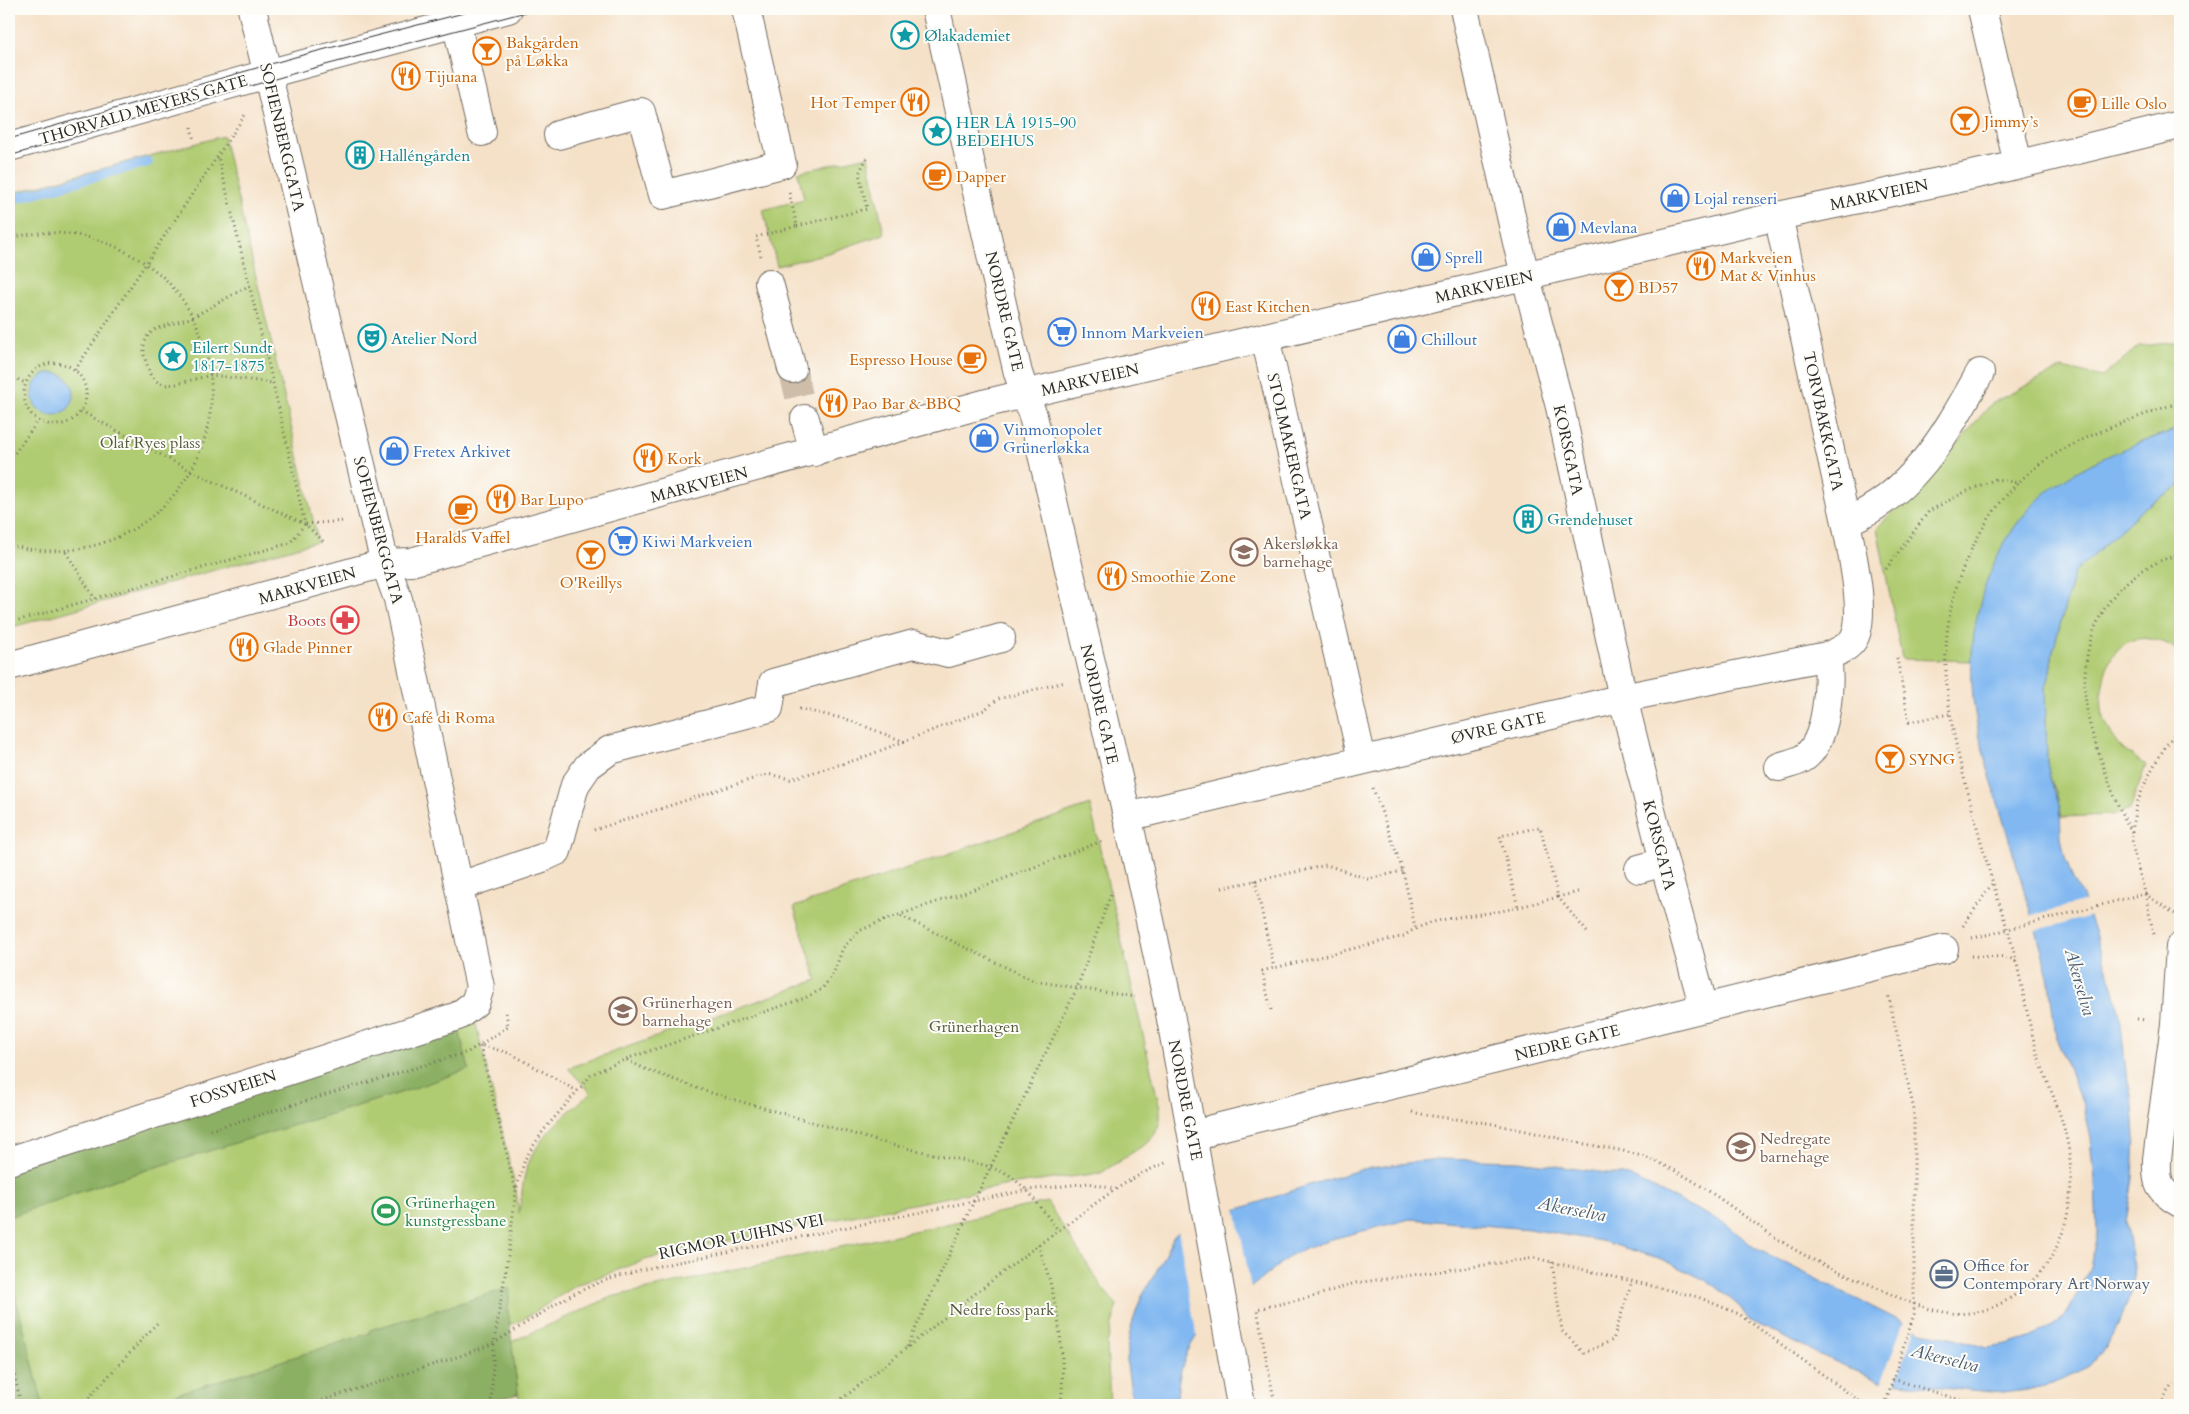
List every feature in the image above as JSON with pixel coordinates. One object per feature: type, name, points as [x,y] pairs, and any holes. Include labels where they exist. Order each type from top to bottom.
[{"type":"street","name":"SOFIENBERGGATA","points":[[252,9],[385,563],[398,599],[460,886],[480,987],[475,1003],[458,1016]]},
{"type":"street","name":"THORVALD MEYERS GATE","points":[[9,147],[508,9]]},
{"type":"street","points":[[558,135],[641,112],[663,195],[782,164],[746,9]]},
{"type":"street","name":"NORDRE GATE","points":[[936,9],[1005,317],[1018,372],[1027,394],[1127,817],[1169,1008],[1241,1405]]},
{"type":"street","name":"KORSGATA","points":[[1464,9],[1526,276],[1560,407],[1623,698],[1651,866],[1704,1008]]},
{"type":"street","points":[[1982,9],[2018,164]]},
{"type":"street","points":[[456,22],[482,132]]},
{"type":"street","name":"MARKVEIEN","points":[[9,666],[385,563],[411,562],[991,402],[1778,216],[2018,164],[2180,125]]},
{"type":"street","name":"TORVBAKKGATA","points":[[1778,216],[1846,522],[1858,593],[1859,628]]},
{"type":"street","points":[[769,283],[792,370]]},
{"type":"street","name":"STOLMAKERGATA","points":[[1265,337],[1362,759]]},
{"type":"street","points":[[1846,522],[1880,504],[1914,475],[1954,419],[1980,373]]},
{"type":"street","points":[[805,419],[814,452]]},
{"type":"street","name":"ØVRE GATE","points":[[1127,817],[1362,759],[1623,698],[1827,656],[1842,650],[1853,641],[1859,628]]},
{"type":"street","points":[[460,886],[557,851],[575,785],[588,766],[610,750],[769,708],[773,683],[914,644],[948,653],[1001,638]]},
{"type":"street","points":[[1779,767],[1802,759],[1816,745],[1824,722],[1830,673],[1827,656]]},
{"type":"street","points":[[2173,1199],[2156,1176],[2175,1024],[2180,947]]},
{"type":"street","name":"NEDRE GATE","points":[[1194,1147],[1212,1129],[1882,964],[1961,948]]},
{"type":"street","name":"FOSSVEIEN","points":[[9,1160],[458,1016]]},
{"type":"path","points":[[75,370],[248,110]]},
{"type":"path","points":[[189,121],[194,141]]},
{"type":"path","points":[[218,156],[274,383],[305,524]]},
{"type":"path","points":[[769,283],[756,237],[867,208],[859,173],[868,156]]},
{"type":"path","points":[[782,164],[796,226]]},
{"type":"path","points":[[9,239],[46,233],[80,235],[113,244],[145,263],[180,296],[193,317],[204,342],[211,376],[212,400],[208,425],[201,449],[191,472],[173,497],[149,519],[123,535],[93,547],[66,552],[27,550],[9,544]]},
{"type":"path","points":[[250,285],[193,317],[156,330],[148,335],[144,344],[146,363],[150,374],[156,381],[165,385],[211,376],[274,383]]},
{"type":"path","points":[[51,363],[68,365],[75,370],[85,385],[85,403],[75,419],[57,426],[38,421],[26,409],[23,392],[25,383],[35,369],[51,363]]},
{"type":"path","points":[[9,375],[25,383]]},
{"type":"path","points":[[81,411],[191,472],[305,524],[325,543]]},
{"type":"path","points":[[9,461],[38,421]]},
{"type":"path","points":[[1885,571],[1929,512],[1966,492],[1996,479],[2018,483]]},
{"type":"path","points":[[9,623],[290,543],[305,524],[346,521]]},
{"type":"path","points":[[66,552],[95,599]]},
{"type":"path","points":[[2132,832],[2110,784],[2092,733],[2086,704],[2084,676],[2088,651],[2095,626],[2108,602],[2122,584],[2142,570],[2167,557],[2180,554]]},
{"type":"path","points":[[1897,658],[1909,722],[1949,714]]},
{"type":"path","points":[[560,840],[768,774],[790,779],[859,759],[984,710],[998,699],[1061,683]]},
{"type":"path","points":[[769,708],[790,707],[846,719],[905,742]]},
{"type":"path","points":[[2180,726],[2150,773],[2139,799],[2132,832],[2138,872],[2145,894],[2180,918]]},
{"type":"path","points":[[1362,759],[1403,871],[1416,927]]},
{"type":"path","points":[[1518,907],[1500,836],[1540,827],[1558,897],[1586,932]]},
{"type":"path","points":[[492,1405],[494,1343],[516,1190],[525,1158],[533,1144],[592,1074],[626,1060],[805,998],[822,989],[834,972],[843,948],[855,935],[884,920],[901,916],[998,881],[1105,840]]},
{"type":"path","points":[[1222,888],[1327,865],[1368,879],[1403,871]]},
{"type":"path","points":[[1254,880],[1274,968]]},
{"type":"path","points":[[908,1347],[974,1200],[1077,988],[1115,883]]},
{"type":"path","points":[[1962,927],[1992,884]]},
{"type":"path","points":[[1271,1010],[1262,972],[1404,936],[1416,927],[1518,907],[1578,892]]},
{"type":"path","points":[[1961,948],[1986,935],[2145,894]]},
{"type":"path","points":[[901,916],[1034,981],[1141,998],[1169,1008]]},
{"type":"path","points":[[1961,948],[2008,957],[2018,964]]},
{"type":"path","points":[[1882,964],[1914,1110],[1914,1314],[1885,1405]]},
{"type":"path","points":[[516,1190],[480,1045],[512,1054],[577,1091]]},
{"type":"path","points":[[626,1060],[645,1070],[708,1092],[892,1144],[991,1168],[1008,1174],[1027,1190],[1058,1230]]},
{"type":"path","points":[[834,1405],[1038,1245],[1114,1189],[1148,1169],[1194,1147]]},
{"type":"path","name":"RIGMOR LUIHNS VEI","points":[[308,1405],[446,1361],[494,1343],[570,1296],[600,1282],[698,1257],[1027,1190],[1090,1183],[1114,1189]]},
{"type":"path","points":[[1038,1245],[1049,1274],[1057,1308],[1061,1353],[1061,1405]]},
{"type":"path","points":[[1276,1405],[1257,1309],[1312,1297],[1355,1283],[1536,1258],[1698,1297],[1739,1314],[1866,1405]]},
{"type":"path","points":[[1552,1262],[1562,1331],[1584,1354],[1613,1340],[1632,1281]]},
{"type":"path","points":[[82,1405],[159,1321]]},
{"type":"path","points":[[9,1351],[21,1405]]},
{"type":"path","points":[[1893,1379],[1976,1405]]},
{"type":"path","points":[[2162,1405],[2167,1391],[2174,1383],[2180,1382]]},
{"type":"green space","name":"Olaf Ryes plass","points":[[223,136],[318,541],[9,628],[9,194]]},
{"type":"green space","points":[[868,156],[884,234],[828,253],[777,266],[763,210],[804,199],[798,172]]},
{"type":"green space","points":[[2180,342],[2180,428],[2137,444],[2112,456],[2042,497],[2023,516],[2010,534],[1990,574],[1978,617],[1972,661],[1902,659],[1877,528],[1959,442],[1992,403],[2062,368],[2102,377],[2139,346]]},
{"type":"green space","points":[[2180,485],[2180,652],[2166,644],[2153,640],[2141,639],[2130,641],[2113,656],[2107,668],[2103,684],[2102,710],[2109,729],[2122,748],[2146,765],[2130,809],[2113,815],[2062,817],[2056,791],[2050,779],[2047,762],[2045,688],[2074,573],[2144,508]]},
{"type":"green space","points":[[1090,805],[1160,1109],[1160,1122],[1155,1134],[1147,1143],[1101,1173],[1008,1185],[692,1248],[645,1260],[577,1285],[519,1322],[513,1324],[510,1322],[511,1342],[611,1297],[1047,1202],[1103,1289],[1117,1305],[1107,1344],[1110,1405],[520,1405],[511,1343],[247,1405],[9,1405],[9,1161],[473,1012],[516,1190],[519,1213],[524,1178],[534,1152],[550,1130],[591,1093],[568,1068],[817,980],[794,907]]},
{"type":"green space","points":[[458,1026],[469,1069],[403,1092],[114,1180],[9,1217],[9,1170]]},
{"type":"green space","points":[[9,1270],[43,1405],[9,1405]]},
{"type":"green space","points":[[510,1288],[508,1311],[518,1394],[479,1405],[142,1405],[370,1333],[370,1330]]},
{"type":"water","points":[[53,373],[68,379],[74,394],[68,409],[53,415],[38,409],[32,394],[38,379]]},
{"type":"water","name":"Akerselva","points":[[2180,428],[2180,485],[2144,508],[2074,573],[2045,688],[2047,762],[2050,779],[2060,806],[2061,837],[2065,858],[2082,896],[2113,986],[2120,1015],[2126,1072],[2133,1104],[2135,1136],[2133,1179],[2126,1222],[2134,1266],[2132,1289],[2122,1317],[2104,1349],[2089,1366],[2052,1384],[2002,1393],[1879,1381],[1749,1320],[1740,1307],[1713,1284],[1662,1259],[1601,1241],[1529,1229],[1410,1219],[1328,1240],[1291,1255],[1209,1321],[1201,1330],[1184,1360],[1177,1393],[1177,1405],[1133,1405],[1127,1365],[1127,1349],[1131,1327],[1141,1297],[1174,1236],[1180,1231],[1195,1222],[1363,1169],[1437,1159],[1519,1161],[1629,1176],[1726,1224],[1755,1248],[1922,1332],[1955,1338],[1987,1348],[2007,1345],[2030,1338],[2064,1317],[2090,1267],[2097,1234],[2091,1139],[2084,1106],[2056,1038],[2049,981],[2041,947],[1982,748],[1973,701],[1972,660],[1974,635],[1986,584],[1995,561],[2007,538],[2022,517],[2039,499],[2070,476],[2088,466],[2125,449]]},
{"type":"pier","points":[[2087,901],[2092,916],[2033,931],[2029,916]]},
{"type":"pier","points":[[1236,1208],[1251,1289],[1211,1323],[1197,1338],[1178,1229],[1194,1220]]},
{"type":"pier","points":[[1904,1320],[1916,1326],[1895,1386],[1881,1384]]},
{"type":"waterway","points":[[9,200],[148,162]]},
{"type":"tunnel","points":[[792,369],[805,419]]},
{"type":"tram line","points":[[9,139],[295,57],[479,9]]},
{"type":"tram line","points":[[9,156],[299,72],[537,9]]},
{"type":"place","name":"Ølakademiet","points":[[905,35]]},
{"type":"place","name":"Bakgården på Løkka","points":[[487,51]]},
{"type":"place","name":"Tijuana","points":[[406,76]]},
{"type":"place","name":"Hot Temper","points":[[915,102]]},
{"type":"place","name":"Lille Oslo","points":[[2082,103]]},
{"type":"place","name":"Jimmy’s","points":[[1965,121]]},
{"type":"place","name":"HER LÅ 1915-90 BEDEHUS","points":[[937,131]]},
{"type":"place","name":"Halléngården","points":[[360,155]]},
{"type":"place","name":"Dapper","points":[[937,176]]},
{"type":"place","name":"Lojal renseri","points":[[1675,198]]},
{"type":"place","name":"Mevlana","points":[[1561,227]]},
{"type":"place","name":"Sprell","points":[[1426,257]]},
{"type":"place","name":"Markveien Mat & Vinhus","points":[[1701,266]]},
{"type":"place","name":"BD57","points":[[1619,287]]},
{"type":"place","name":"East Kitchen","points":[[1206,306]]},
{"type":"place","name":"Innom Markveien","points":[[1062,332]]},
{"type":"place","name":"Atelier Nord","points":[[372,338]]},
{"type":"place","name":"Chillout","points":[[1402,339]]},
{"type":"place","name":"Eilert Sundt 1817-1875","points":[[173,356]]},
{"type":"place","name":"Espresso House","points":[[972,359]]},
{"type":"place","name":"Pao Bar & BBQ","points":[[833,403]]},
{"type":"place","name":"Vinmonopolet Grünerløkka","points":[[984,438]]},
{"type":"place","name":"Fretex Arkivet","points":[[394,451]]},
{"type":"place","name":"Kork","points":[[648,458]]},
{"type":"place","name":"Bar Lupo","points":[[501,499]]},
{"type":"place","name":"Haralds Vaffel","points":[[463,510]]},
{"type":"place","name":"Grendehuset","points":[[1528,519]]},
{"type":"place","name":"Kiwi Markveien","points":[[623,541]]},
{"type":"place","name":"Akersløkka barnehage","points":[[1244,552]]},
{"type":"place","name":"O'Reillys","points":[[591,555]]},
{"type":"place","name":"Smoothie Zone","points":[[1112,576]]},
{"type":"place","name":"Boots","points":[[345,620]]},
{"type":"place","name":"Glade Pinner","points":[[244,647]]},
{"type":"place","name":"Café di Roma","points":[[383,717]]},
{"type":"place","name":"SYNG","points":[[1890,759]]},
{"type":"place","name":"Grünerhagen barnehage","points":[[623,1011]]},
{"type":"place","name":"Nedregate barnehage","points":[[1741,1147]]},
{"type":"place","name":"Grünerhagen kunstgressbane","points":[[386,1211]]},
{"type":"place","name":"Office for Contemporary Art Norway","points":[[1944,1274]]},
{"type":"park label","name":"Grünerhagen","points":[[974,1026]]},
{"type":"park label","name":"Nedre foss park","points":[[1002,1309]]}]
